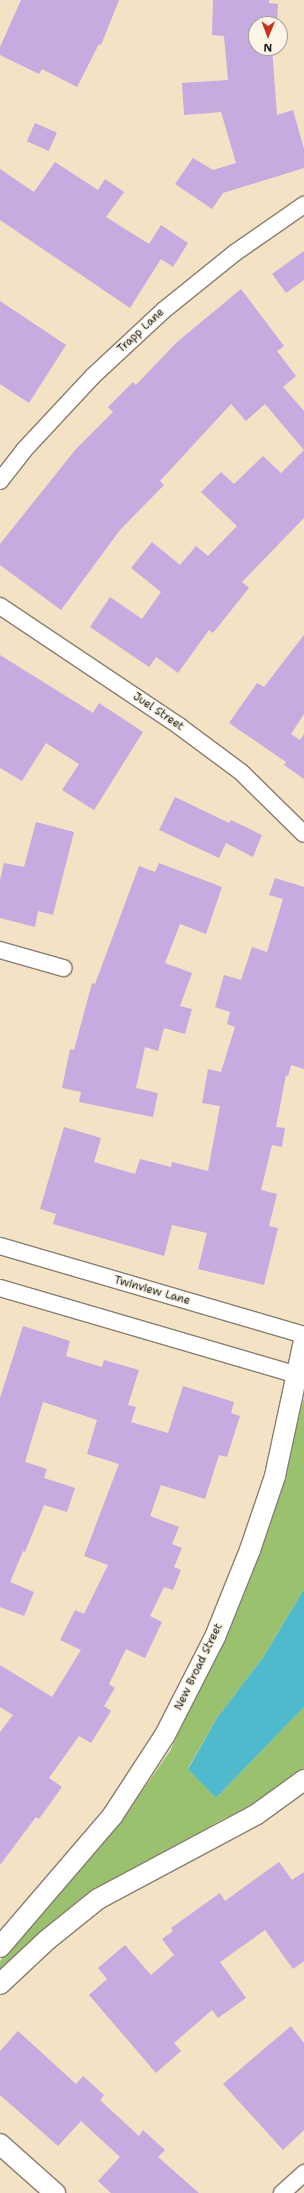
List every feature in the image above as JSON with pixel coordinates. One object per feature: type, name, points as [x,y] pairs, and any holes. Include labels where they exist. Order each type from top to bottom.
[{"type":"street","name":"Trapp Lane","points":[[0,481],[24,450],[93,376],[164,310],[236,252],[304,205]]},
{"type":"street","name":"Juel Street","points":[[0,606],[186,730],[241,772],[304,834]]},
{"type":"street","points":[[0,950],[63,968]]},
{"type":"street","name":"Twinview Lane","points":[[0,1246],[304,1335]]},
{"type":"street","points":[[0,1288],[297,1375]]},
{"type":"street","name":"New Broad Street","points":[[0,1947],[112,1815],[165,1736],[215,1637],[250,1550],[275,1476],[304,1341]]},
{"type":"street","points":[[0,1984],[47,1940],[98,1899],[257,1814],[304,1780]]},
{"type":"street","points":[[0,2144],[55,2193]]},
{"type":"street","points":[[282,2193],[304,2173]]},
{"type":"green space","points":[[304,1398],[304,1589],[264,1656],[217,1718],[188,1768],[216,1798],[304,1707],[304,1772],[277,1795],[223,1819],[87,1896],[0,1978],[0,1961],[119,1824],[170,1751],[215,1657],[252,1568]]},
{"type":"water","points":[[304,1589],[304,1707],[216,1798],[188,1769],[217,1718],[264,1656]]},
{"type":"building","points":[[21,0],[119,0],[101,45],[99,44],[77,87],[42,69],[39,74],[0,55],[0,47]]},
{"type":"building","points":[[213,0],[269,0],[269,3],[278,4],[277,16],[248,16],[248,56],[273,56],[277,115],[293,110],[304,149],[304,168],[223,193],[212,209],[175,184],[193,158],[213,170],[236,163],[221,112],[184,115],[182,83],[228,80],[224,36],[212,35]]},
{"type":"building","points":[[35,123],[57,133],[49,151],[27,141]]},
{"type":"building","points":[[55,162],[98,190],[105,179],[124,192],[106,217],[149,244],[161,225],[188,243],[173,267],[161,259],[130,308],[0,220],[0,169],[34,192]]},
{"type":"building","points":[[304,251],[304,280],[286,293],[272,274]]},
{"type":"building","points":[[241,289],[284,346],[277,351],[296,376],[283,387],[304,411],[304,450],[265,404],[246,421],[231,404],[160,481],[164,485],[120,530],[61,610],[0,565],[0,544],[76,449],[113,412],[108,407],[133,382],[136,385],[177,342]]},
{"type":"building","points":[[0,301],[66,345],[29,403],[0,384]]},
{"type":"building","points":[[304,450],[304,518],[242,582],[249,588],[213,633],[209,630],[178,673],[156,657],[149,667],[90,627],[110,597],[142,619],[161,592],[131,568],[152,542],[180,565],[196,546],[208,556],[237,526],[201,492],[221,472],[234,484],[263,456],[281,473]]},
{"type":"building","points":[[304,635],[304,714],[291,734],[300,740],[304,734],[304,779],[284,765],[286,762],[229,723],[257,683],[264,687]]},
{"type":"building","points":[[0,655],[93,713],[99,703],[143,732],[94,810],[62,790],[79,764],[46,743],[22,781],[0,768]]},
{"type":"building","points":[[175,797],[229,823],[231,820],[262,835],[253,857],[226,843],[219,858],[159,830]]},
{"type":"building","points":[[36,822],[74,832],[53,915],[38,911],[35,927],[0,918],[0,880],[4,863],[24,867]]},
{"type":"building","points":[[159,863],[222,887],[206,934],[180,924],[165,963],[192,973],[180,1006],[192,1009],[185,1034],[164,1028],[158,1051],[145,1047],[136,1088],[158,1093],[153,1117],[79,1102],[81,1092],[62,1088],[70,1049],[74,1050],[92,983],[95,984],[139,866],[155,872]]},
{"type":"building","points":[[275,878],[304,887],[304,1069],[291,1065],[288,1076],[286,1075],[276,1127],[285,1128],[282,1147],[272,1145],[261,1190],[277,1194],[269,1226],[278,1228],[264,1285],[198,1269],[207,1233],[172,1225],[164,1256],[53,1224],[56,1214],[40,1209],[64,1127],[101,1138],[94,1162],[135,1174],[140,1159],[171,1167],[172,1162],[208,1171],[220,1106],[202,1103],[208,1069],[221,1072],[235,1027],[227,1024],[230,1012],[215,1007],[224,975],[241,980],[252,947],[267,952],[283,899],[269,895]]},
{"type":"building","points":[[23,1326],[70,1341],[66,1356],[102,1367],[104,1360],[139,1370],[128,1405],[136,1407],[131,1422],[168,1433],[183,1386],[234,1402],[231,1413],[240,1416],[227,1457],[219,1455],[205,1499],[161,1485],[150,1516],[179,1527],[172,1544],[182,1548],[174,1567],[181,1570],[173,1590],[164,1587],[150,1616],[162,1622],[145,1658],[126,1649],[109,1684],[115,1688],[104,1706],[111,1711],[91,1743],[79,1736],[49,1778],[62,1787],[39,1819],[36,1817],[0,1865],[0,1732],[13,1715],[0,1707],[0,1665],[52,1697],[81,1650],[60,1640],[75,1610],[84,1614],[108,1565],[84,1556],[119,1464],[87,1454],[97,1420],[43,1402],[25,1462],[47,1469],[44,1478],[75,1488],[67,1512],[44,1505],[25,1552],[23,1551],[10,1582],[34,1592],[24,1616],[0,1607],[0,1398]]},
{"type":"building","points":[[279,1862],[292,1880],[304,1872],[304,1961],[293,1969],[265,1930],[220,1962],[246,1998],[218,2018],[212,2010],[174,2043],[181,2051],[156,2073],[89,1995],[107,1979],[98,1968],[125,1945],[151,1975],[174,1955],[162,1939],[173,1931],[171,1928],[220,1893],[225,1901]]},
{"type":"building","points":[[291,2026],[304,2043],[304,2130],[283,2150],[223,2084]]},
{"type":"building","points":[[18,2031],[76,2084],[83,2076],[104,2095],[100,2100],[139,2136],[143,2130],[165,2150],[158,2157],[199,2193],[111,2193],[98,2181],[120,2157],[81,2121],[58,2146],[0,2095],[0,2051]]}]
